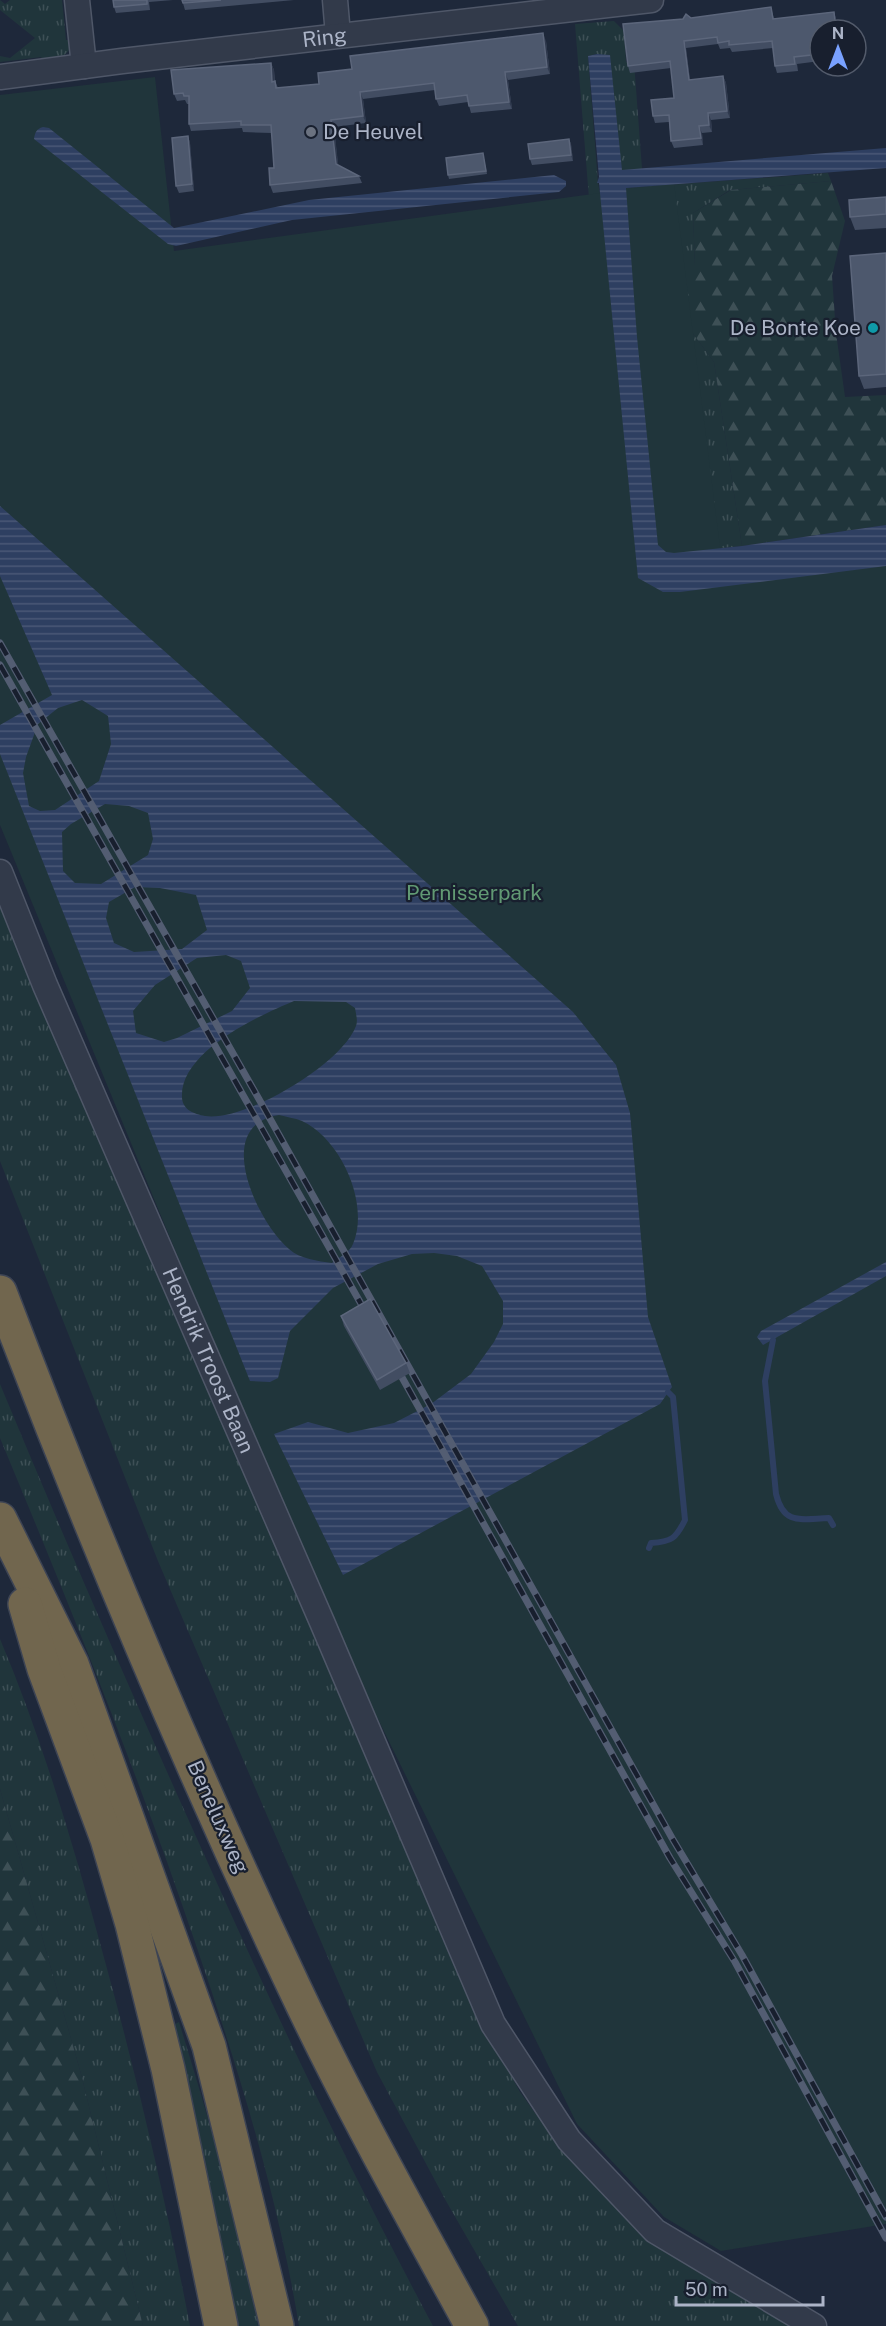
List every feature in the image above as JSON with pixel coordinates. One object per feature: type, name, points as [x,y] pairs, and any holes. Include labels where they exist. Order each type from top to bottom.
[{"type":"highway","name":"Beneluxweg","points":[[0,1292],[46,1414],[156,1679],[294,1988],[337,2075],[472,2326]]},
{"type":"highway","points":[[1,1522],[44,1669],[107,1839],[132,1924],[168,2069],[221,2326]]},
{"type":"highway","points":[[1,1522],[72,1664],[209,2046],[277,2326]]},
{"type":"street","points":[[77,0],[84,66]]},
{"type":"street","points":[[334,0],[338,35]]},
{"type":"street","name":"Ring","points":[[0,77],[644,0]]},
{"type":"street","name":"Hendrik Troost Baan","points":[[0,872],[45,985],[322,1622],[493,2024],[569,2140],[655,2231],[814,2326]]},
{"type":"green space","points":[[0,0],[5,4],[10,0],[62,0],[66,40],[72,40],[66,54],[42,61],[41,57],[0,62],[0,56],[10,58],[35,38],[0,10]]},
{"type":"green space","points":[[614,21],[624,31],[626,62],[634,62],[642,169],[622,170],[597,54],[588,56],[598,183],[683,648],[590,211],[575,24]]},
{"type":"green space","name":"Pernisserpark","points":[[155,77],[174,251],[674,183],[722,563],[886,531],[886,2224],[721,2251],[664,2217],[577,2124],[318,1597],[0,825],[0,95]]},
{"type":"green space","points":[[828,173],[831,181],[730,190],[693,213],[695,266],[677,312],[714,362],[742,546],[713,549],[658,545],[626,188]]},
{"type":"green space","points":[[831,181],[845,221],[832,276],[836,333],[845,397],[886,395],[886,525],[742,546],[714,362],[677,312],[673,272],[695,266],[693,213],[731,190]]},
{"type":"green space","points":[[0,906],[477,2012],[520,2092],[564,2153],[626,2218],[705,2276],[797,2326],[518,2326],[446,2201],[377,2072],[158,1561],[0,1161]]},
{"type":"green space","points":[[0,1384],[125,1677],[258,1972],[343,2150],[433,2326],[299,2326],[269,2182],[228,2041],[128,1755],[0,1438]]},
{"type":"green space","points":[[0,1639],[44,1755],[92,1914],[128,2046],[190,2326],[143,2326],[81,2074],[0,1789]]},
{"type":"green space","points":[[0,1789],[81,2074],[143,2326],[0,2326]]},
{"type":"green space","points":[[179,2022],[223,2173],[258,2326],[235,2326],[173,2025]]},
{"type":"water","points":[[610,55],[622,170],[886,148],[886,168],[626,188],[637,337],[658,545],[666,552],[674,553],[742,546],[886,525],[886,566],[680,592],[663,592],[638,578],[599,183],[597,183],[599,177],[588,56]]},
{"type":"water","points":[[43,127],[49,128],[174,228],[309,200],[554,175],[566,181],[566,186],[559,192],[292,220],[176,246],[168,244],[34,139],[36,132]]},
{"type":"water","points":[[0,506],[573,1012],[616,1065],[630,1113],[648,1317],[672,1387],[660,1404],[343,1575],[274,1434],[308,1422],[348,1433],[394,1423],[431,1404],[471,1374],[494,1342],[503,1324],[503,1301],[482,1266],[457,1256],[434,1253],[412,1254],[378,1264],[333,1288],[290,1331],[278,1378],[270,1382],[250,1381],[0,754],[0,725],[52,695],[0,576]],"holes":[[[82,700],[108,716],[111,744],[99,781],[55,810],[40,811],[29,806],[23,773],[26,757],[38,724],[58,708]],[[105,804],[129,806],[148,813],[153,839],[148,855],[101,884],[75,883],[63,871],[62,832]],[[135,887],[160,888],[196,895],[207,930],[182,949],[134,952],[114,943],[106,918],[109,902]],[[226,955],[241,961],[250,988],[232,1011],[177,1038],[164,1042],[136,1033],[133,1011],[155,985],[197,958]],[[294,1001],[346,1002],[355,1008],[357,1022],[347,1041],[332,1057],[290,1088],[244,1110],[205,1116],[190,1111],[184,1106],[182,1098],[184,1081],[193,1066],[223,1038],[261,1016]],[[279,1115],[302,1121],[329,1142],[340,1157],[348,1174],[355,1192],[358,1210],[353,1244],[347,1252],[332,1263],[309,1259],[293,1252],[277,1236],[264,1218],[246,1176],[244,1155],[247,1136],[259,1123]]]},
{"type":"water","points":[[886,1262],[886,1276],[763,1345],[757,1337],[761,1331]]},
{"type":"building","points":[[113,0],[147,0],[147,4],[114,7]]},
{"type":"building","points":[[182,0],[221,0],[183,3]]},
{"type":"building","points":[[771,7],[773,19],[834,12],[835,18],[808,18],[808,55],[794,57],[795,64],[775,66],[772,41],[729,45],[729,41],[718,43],[717,37],[684,41],[689,80],[723,76],[727,111],[708,113],[709,125],[699,126],[701,138],[671,141],[669,115],[653,116],[651,100],[674,98],[670,61],[628,66],[623,24],[683,19],[686,14],[691,18]]},
{"type":"building","points":[[543,33],[547,67],[505,72],[509,102],[469,106],[467,95],[436,99],[434,83],[360,92],[363,116],[331,120],[336,164],[359,176],[270,185],[269,168],[274,168],[271,125],[241,125],[241,121],[189,124],[189,96],[184,96],[183,93],[174,94],[171,70],[271,63],[272,82],[275,81],[276,88],[319,84],[318,73],[352,69],[350,56]]},
{"type":"building","points":[[188,136],[192,184],[176,186],[172,138]]},
{"type":"building","points":[[569,139],[571,155],[530,159],[528,144]]},
{"type":"building","points":[[483,153],[486,171],[448,175],[446,158]]},
{"type":"building","points":[[886,197],[886,214],[850,217],[849,200]]},
{"type":"building","name":"De Bonte Koe","points":[[886,253],[886,374],[859,376],[850,256]]},
{"type":"building","points":[[370,1299],[406,1363],[377,1380],[341,1316]]},
{"type":"waterway","points":[[773,1340],[765,1381],[776,1494],[779,1504],[789,1516],[802,1519],[829,1518],[833,1525]]},
{"type":"waterway","points":[[649,1548],[651,1543],[664,1542],[672,1538],[685,1520],[673,1397],[668,1392]]},
{"type":"railway","points":[[0,643],[264,1108],[672,1838],[742,1955],[886,2217]]},
{"type":"railway","points":[[0,665],[369,1318]]},
{"type":"railway","points":[[394,1363],[670,1858],[735,1962],[886,2238]]},
{"type":"place","name":"De Heuvel","points":[[311,132]]},
{"type":"place","name":"De Bonte Koe","points":[[873,328]]}]
